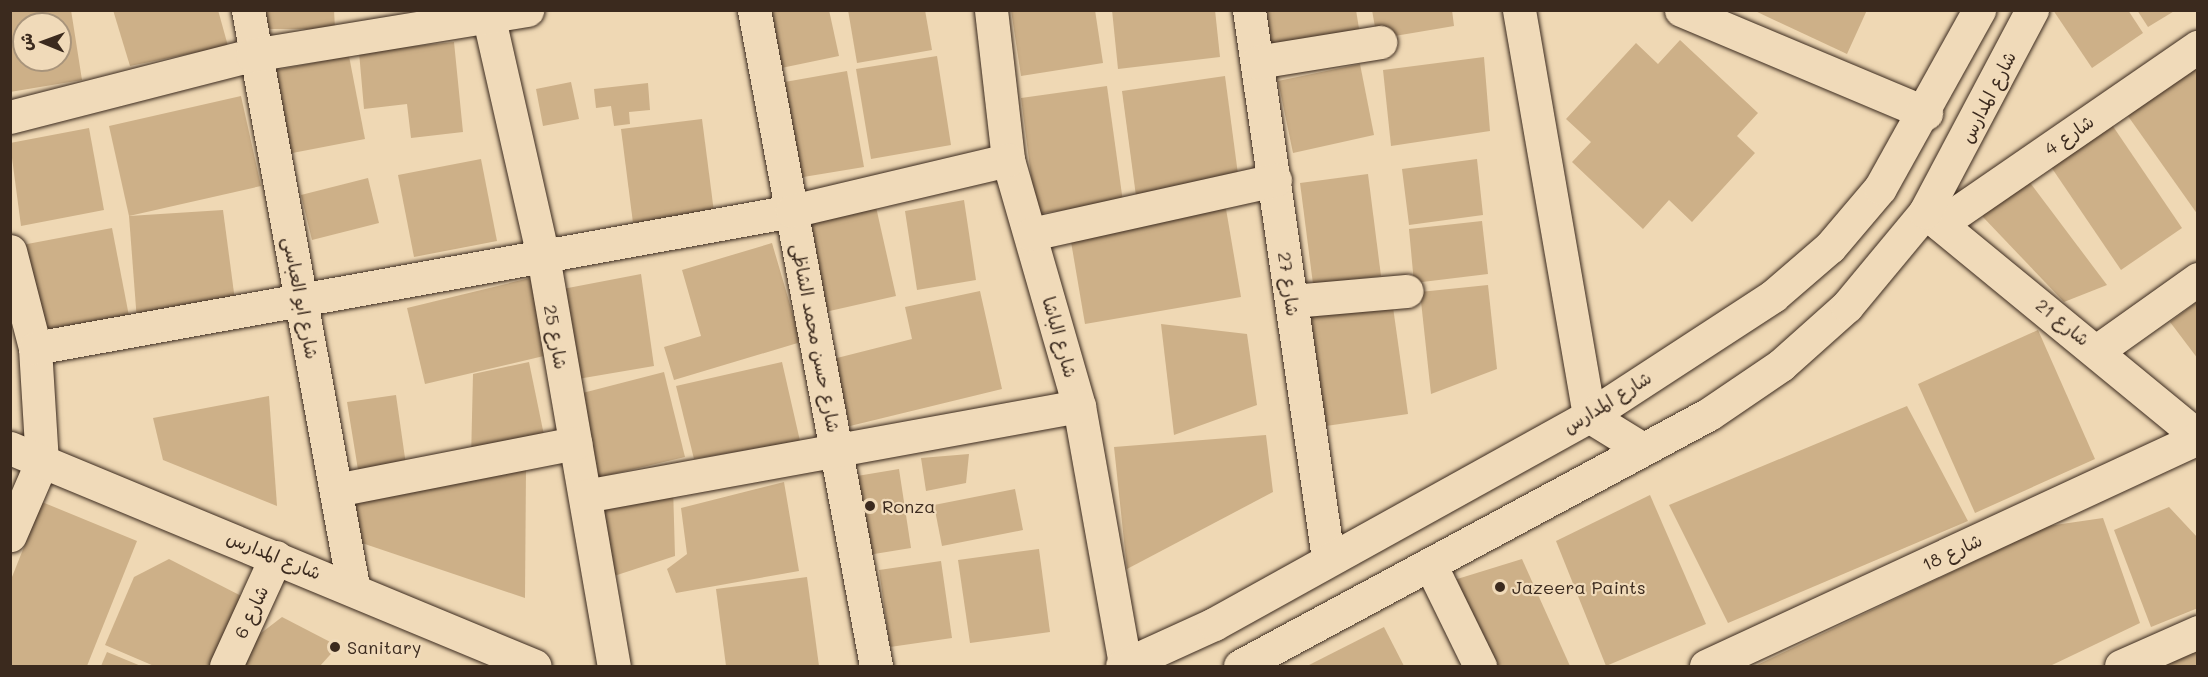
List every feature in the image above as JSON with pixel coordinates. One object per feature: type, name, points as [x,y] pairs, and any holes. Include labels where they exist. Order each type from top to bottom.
[{"type":"street","name":"شارع ابو العباسى","points":[[248,10],[252,55],[301,297],[353,586]]},
{"type":"street","points":[[10,117],[252,55],[488,14],[527,10]]},
{"type":"street","name":"شارع حسن محمد الشاظى","points":[[754,10],[876,666]]},
{"type":"street","name":"شارع الباشا","points":[[991,10],[1008,160],[1079,406],[1124,666]]},
{"type":"street","name":"شارع 27","points":[[1250,10],[1328,558]]},
{"type":"street","points":[[1519,10],[1589,416],[1641,448]]},
{"type":"street","points":[[1681,10],[1926,113]]},
{"type":"street","name":"شارع المدارس","points":[[1124,666],[1214,624],[1328,558],[1589,416],[1728,328],[1830,247],[1880,188],[1926,113],[1979,10]]},
{"type":"street","name":"شارع المدارس","points":[[1240,666],[1641,448],[1709,414],[1781,365],[1847,306],[1932,218],[2032,10]]},
{"type":"street","name":"شارع 25","points":[[488,14],[543,256],[614,666]]},
{"type":"street","points":[[1257,62],[1380,42]]},
{"type":"street","name":"شارع 4","points":[[1932,218],[2198,46]]},
{"type":"street","points":[[35,348],[301,297],[543,256],[792,210],[1008,160]]},
{"type":"street","points":[[1030,234],[1275,180]]},
{"type":"street","name":"شارع 21","points":[[1932,218],[2098,350],[2198,437]]},
{"type":"street","points":[[10,251],[35,348],[42,461],[10,535]]},
{"type":"street","points":[[2098,350],[2198,279]]},
{"type":"street","points":[[1292,301],[1407,291]]},
{"type":"street","points":[[585,496],[1079,406]]},
{"type":"street","name":"شارع 18","points":[[1706,666],[2198,437]]},
{"type":"street","points":[[336,490],[575,443]]},
{"type":"street","name":"شارع المدارس","points":[[10,448],[276,557],[353,586],[490,659],[535,666]]},
{"type":"street","name":"شارع 6","points":[[225,666],[276,557]]},
{"type":"street","points":[[1430,564],[1480,666]]},
{"type":"street","points":[[2121,666],[2198,632]]},
{"type":"building","points":[[10,10],[71,10],[71,12],[12,12],[12,72],[72,72],[72,16],[82,80],[10,92]]},
{"type":"building","points":[[113,10],[218,10],[228,46],[130,66]]},
{"type":"building","points":[[248,10],[334,10],[335,29],[250,29]]},
{"type":"building","points":[[744,10],[829,10],[839,56],[757,73]]},
{"type":"building","points":[[848,10],[925,10],[932,50],[857,63]]},
{"type":"building","points":[[1011,10],[1095,10],[1103,63],[1021,76]]},
{"type":"building","points":[[1112,10],[1215,10],[1220,57],[1118,69]]},
{"type":"building","points":[[1256,10],[1356,10],[1361,41],[1262,55]]},
{"type":"building","points":[[1372,10],[1452,10],[1454,26],[1377,39]]},
{"type":"building","points":[[1753,10],[1867,10],[1847,54]]},
{"type":"building","points":[[2053,10],[2128,10],[2143,33],[2092,68]]},
{"type":"building","points":[[2137,10],[2176,10],[2148,27]]},
{"type":"building","points":[[1680,40],[1758,113],[1737,136],[1755,153],[1692,222],[1669,200],[1643,229],[1572,162],[1591,142],[1566,119],[1636,43],[1658,64]]},
{"type":"building","points":[[454,42],[463,132],[411,138],[407,104],[364,109],[359,52]]},
{"type":"building","points":[[349,56],[365,139],[282,155],[266,72]]},
{"type":"building","points":[[937,56],[951,145],[871,159],[856,69]]},
{"type":"building","points":[[1484,57],[1490,131],[1391,146],[1383,70]]},
{"type":"building","points":[[2198,57],[2198,215],[2123,109]]},
{"type":"building","points":[[1360,64],[1374,135],[1293,153],[1278,81]]},
{"type":"building","points":[[847,71],[864,167],[773,182],[756,87]]},
{"type":"building","points":[[1225,76],[1239,182],[1136,196],[1122,91]]},
{"type":"building","points":[[571,82],[579,119],[543,126],[536,89]]},
{"type":"building","points":[[648,83],[650,110],[629,112],[630,124],[614,126],[611,106],[596,108],[594,89]]},
{"type":"building","points":[[1107,86],[1123,202],[1036,214],[1021,98]]},
{"type":"building","points":[[241,96],[261,186],[129,216],[109,126]]},
{"type":"building","points":[[2106,116],[2182,228],[2121,270],[2045,158]]},
{"type":"building","points":[[702,119],[714,212],[633,223],[621,129]]},
{"type":"building","points":[[89,128],[104,210],[21,226],[10,143]]},
{"type":"building","points":[[481,159],[497,241],[414,257],[398,175]]},
{"type":"building","points":[[1477,159],[1483,215],[1409,225],[1402,169]]},
{"type":"building","points":[[1368,174],[1381,276],[1313,284],[1300,183]]},
{"type":"building","points":[[2025,176],[2107,285],[2064,302],[1982,216]]},
{"type":"building","points":[[368,178],[379,223],[312,240],[301,195]]},
{"type":"building","points":[[964,200],[976,280],[917,290],[905,211]]},
{"type":"building","points":[[1225,203],[1241,297],[1085,324],[1069,230]]},
{"type":"building","points":[[876,207],[896,296],[803,317],[784,228]]},
{"type":"building","points":[[223,210],[236,308],[137,321],[129,216]]},
{"type":"building","points":[[1482,221],[1488,274],[1414,283],[1409,229]]},
{"type":"building","points":[[112,228],[129,316],[38,333],[22,245]]},
{"type":"building","points":[[772,243],[801,342],[674,380],[664,347],[701,336],[682,270]]},
{"type":"building","points":[[641,274],[654,366],[566,381],[547,292]]},
{"type":"building","points":[[530,278],[548,355],[425,384],[407,308]]},
{"type":"building","points":[[1488,285],[1497,369],[1431,394],[1420,292]]},
{"type":"building","points":[[980,291],[1002,389],[850,426],[833,359],[912,339],[905,307]]},
{"type":"building","points":[[1392,300],[1408,414],[1326,426],[1310,313]]},
{"type":"building","points":[[2198,301],[2198,359],[2170,322]]},
{"type":"building","points":[[1161,324],[1247,334],[1257,405],[1174,435]]},
{"type":"building","points":[[2038,330],[2095,459],[1975,513],[1918,384]]},
{"type":"building","points":[[529,362],[546,445],[471,460],[473,374]]},
{"type":"building","points":[[782,362],[800,441],[694,459],[676,386]]},
{"type":"building","points":[[664,372],[685,457],[588,480],[567,397]]},
{"type":"building","points":[[396,395],[406,465],[359,476],[347,402]]},
{"type":"building","points":[[269,396],[277,506],[163,460],[153,418]]},
{"type":"building","points":[[1907,406],[1968,521],[1728,623],[1669,505]]},
{"type":"building","points":[[1266,435],[1273,492],[1127,569],[1114,447]]},
{"type":"building","points":[[969,454],[966,483],[926,491],[921,458]]},
{"type":"building","points":[[526,468],[525,598],[353,540],[349,503]]},
{"type":"building","points":[[899,469],[911,548],[868,555],[857,476]]},
{"type":"building","points":[[784,482],[799,571],[676,593],[667,569],[687,554],[681,508]]},
{"type":"building","points":[[673,486],[675,556],[611,577],[598,499]]},
{"type":"building","points":[[1015,489],[1023,530],[942,546],[934,505]]},
{"type":"building","points":[[1650,495],[1706,624],[1606,666],[1556,541]]},
{"type":"building","points":[[42,502],[137,541],[87,666],[10,666],[10,582]]},
{"type":"building","points":[[2169,507],[2198,538],[2198,608],[2151,627],[2114,530]]},
{"type":"building","points":[[2103,518],[2140,623],[2050,666],[1755,666],[2048,526]]},
{"type":"building","points":[[1039,549],[1050,632],[970,643],[958,560]]},
{"type":"building","points":[[169,559],[259,605],[212,666],[154,666],[105,645],[134,577]]},
{"type":"building","points":[[1522,559],[1570,666],[1497,666],[1454,580]]},
{"type":"building","points":[[941,561],[952,638],[890,647],[879,570]]},
{"type":"building","points":[[807,577],[819,666],[726,666],[716,589]]},
{"type":"building","points":[[282,617],[338,646],[320,666],[240,666],[252,640]]},
{"type":"building","points":[[1384,627],[1404,666],[1307,666]]},
{"type":"building","points":[[2198,647],[2198,666],[2159,666]]},
{"type":"building","points":[[107,652],[141,666],[101,666]]},
{"type":"place","name":"Ronza","points":[[870,506]]},
{"type":"place","name":"Jazeera Paints","points":[[1500,587]]},
{"type":"place","name":"Sanitary","points":[[335,647]]}]
